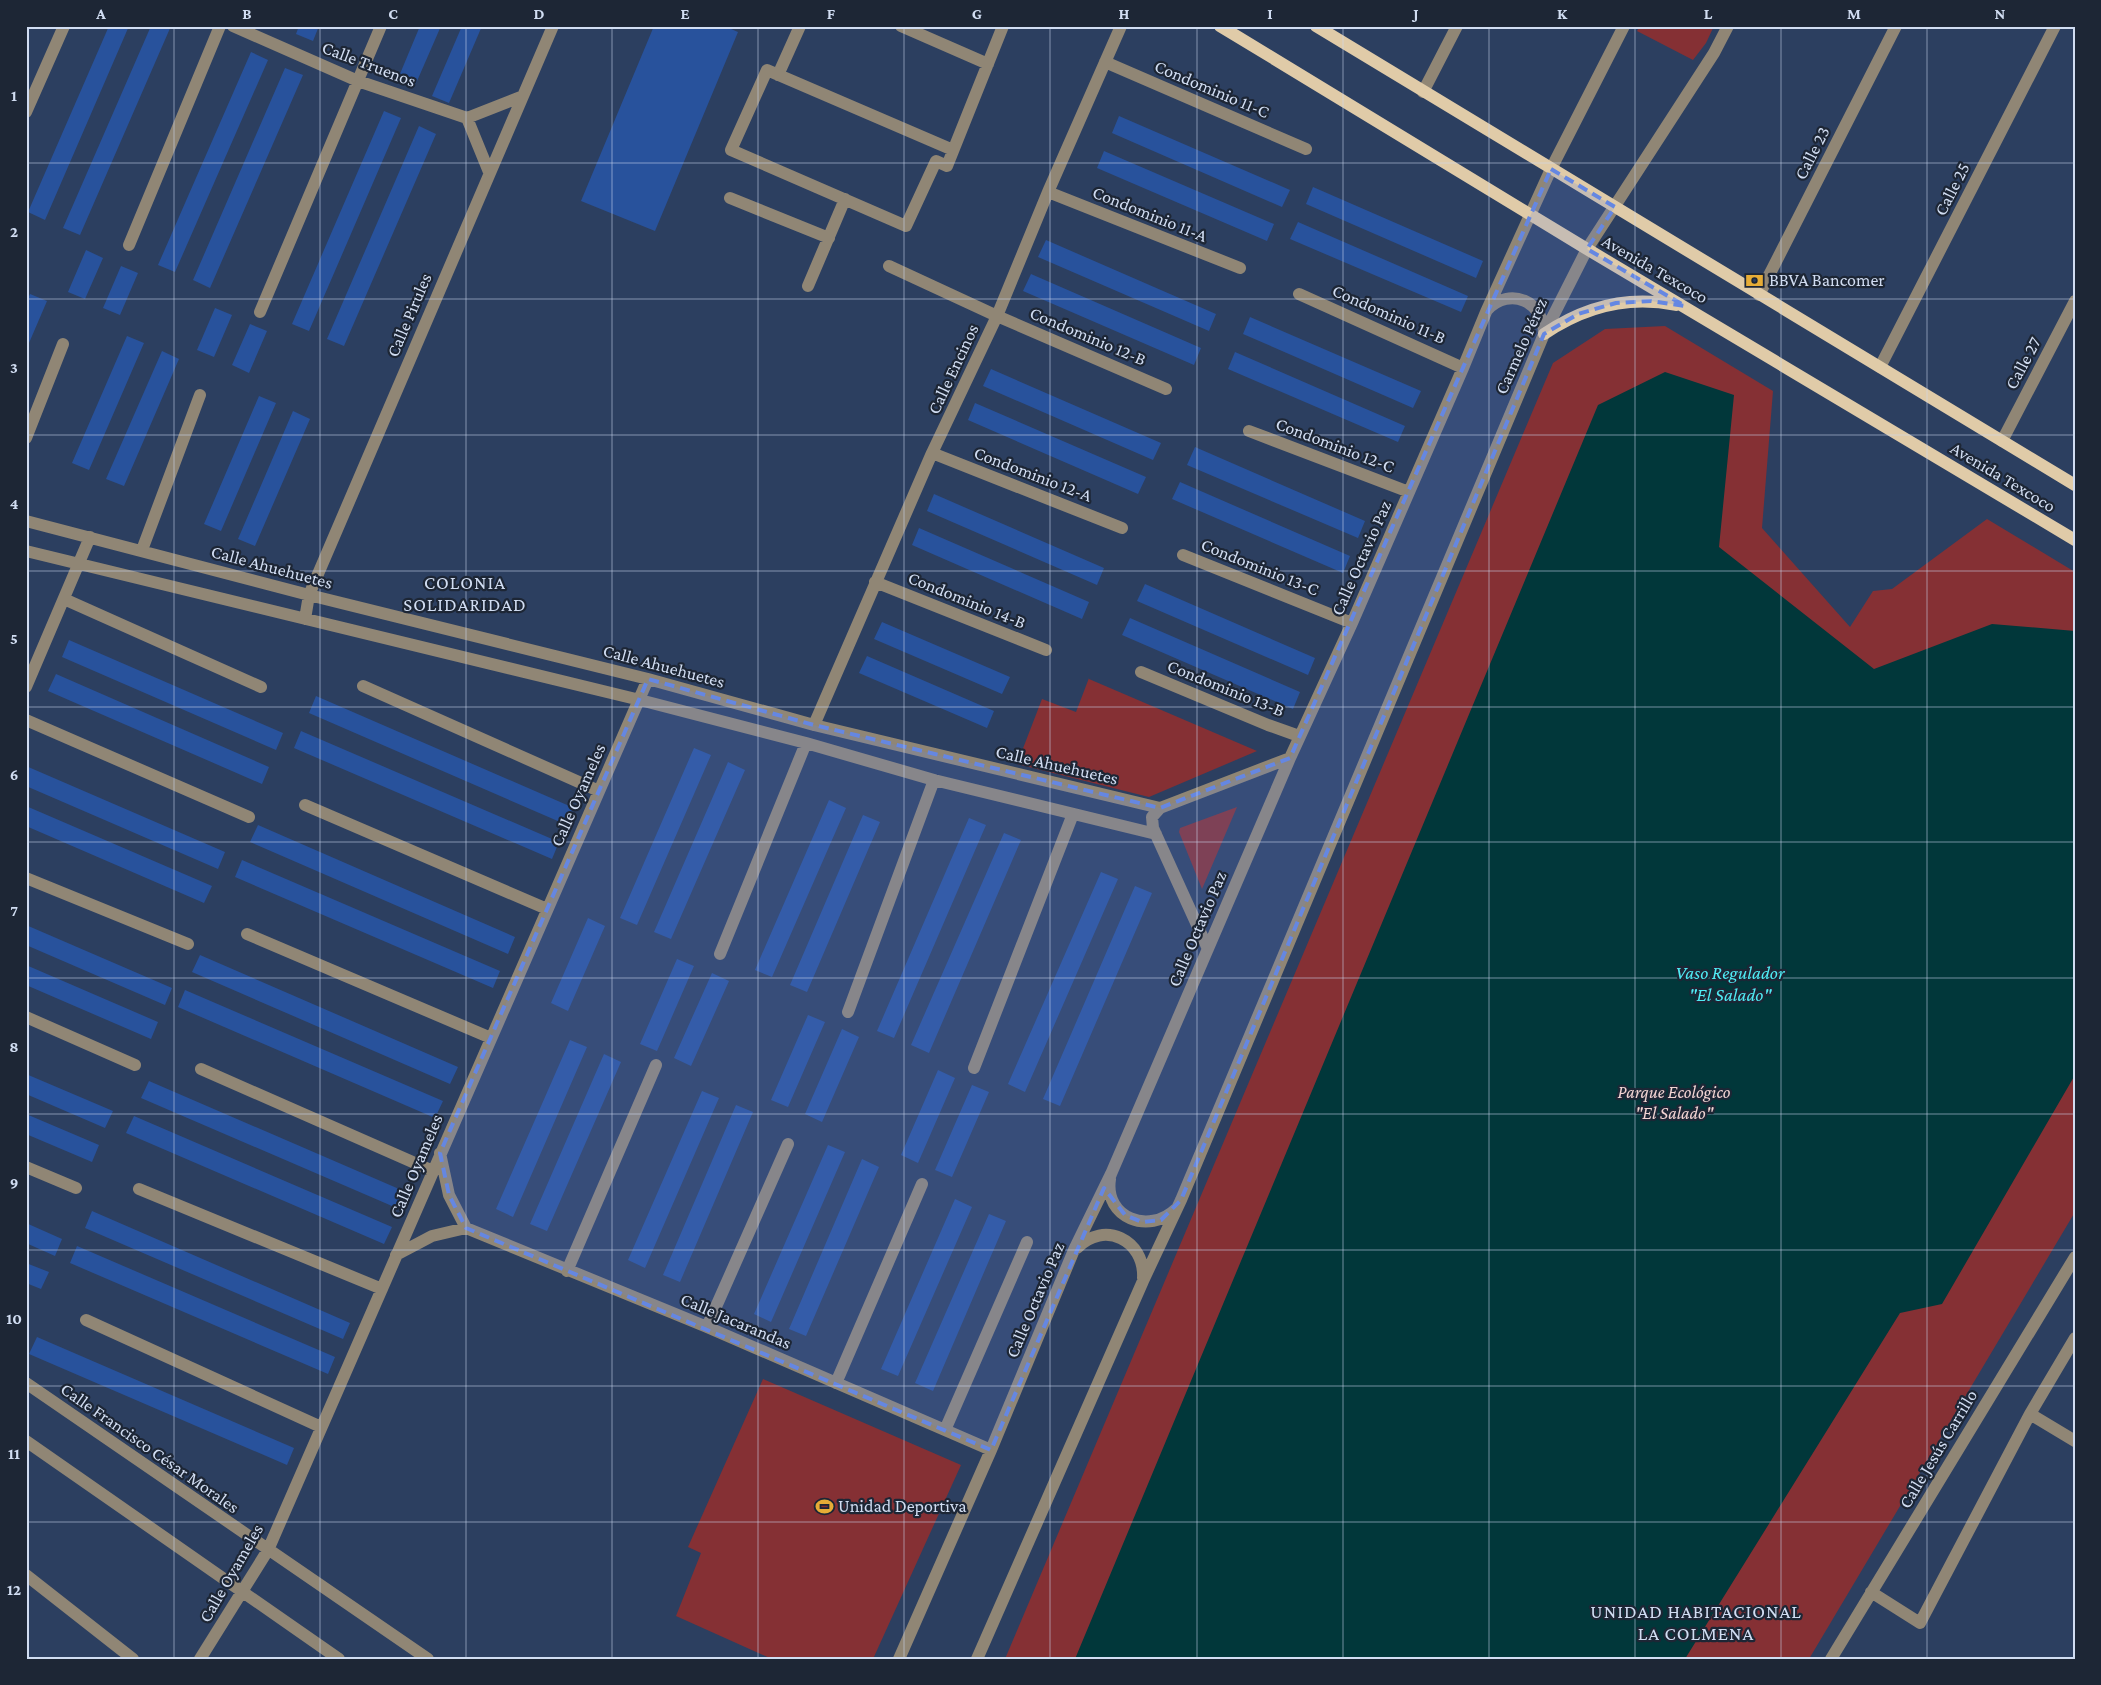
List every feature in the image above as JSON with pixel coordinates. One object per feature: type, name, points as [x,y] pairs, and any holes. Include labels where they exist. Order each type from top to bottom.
[{"type":"main road","name":"Avenida Texcoco","points":[[1220,26],[1587,249],[2075,540]]},
{"type":"main road","name":"Avenida Texcoco","points":[[1316,26],[2075,484]]},
{"type":"main road","points":[[1544,334],[1578,314],[1616,303],[1651,301],[1685,306]]},
{"type":"street","points":[[26,112],[64,26]]},
{"type":"street","points":[[129,245],[220,26]]},
{"type":"street","name":"Calle Truenos","points":[[233,26],[358,81],[467,118]]},
{"type":"street","points":[[260,312],[381,26]]},
{"type":"street","name":"Calle Pirules","points":[[305,619],[309,595],[553,26]]},
{"type":"street","points":[[778,75],[800,26]]},
{"type":"street","points":[[901,26],[988,64]]},
{"type":"street","points":[[953,150],[767,70],[731,150],[906,226],[936,161],[947,166],[1003,26]]},
{"type":"street","name":"Calle Encinos","points":[[814,725],[932,453],[997,316],[1048,192],[1121,26]]},
{"type":"street","points":[[1423,92],[1457,26]]},
{"type":"street","points":[[1530,214],[1624,26]]},
{"type":"street","name":"Carmelo Pérez","points":[[1181,1200],[1544,334],[1587,249],[1714,53],[1728,26]]},
{"type":"street","name":"Calle 23","points":[[1759,295],[1896,26]]},
{"type":"street","name":"Calle 25","points":[[1880,367],[2056,26]]},
{"type":"street","name":"Condominio 11-C","points":[[1105,62],[1306,148]]},
{"type":"street","points":[[489,172],[467,118],[523,96]]},
{"type":"street","name":"Condominio 11-A","points":[[1048,192],[1240,268]]},
{"type":"street","points":[[730,198],[829,238]]},
{"type":"street","points":[[808,286],[845,199]]},
{"type":"street","name":"Calle Octavio Paz","points":[[899,1659],[1074,1250],[1111,1174],[1299,736],[1352,623],[1530,214]]},
{"type":"street","name":"Condominio 12-B","points":[[889,266],[997,316],[1166,389]]},
{"type":"street","name":"Condominio 11-B","points":[[1299,294],[1463,368]]},
{"type":"street","points":[[1486,312],[1500,301],[1508,298],[1525,301],[1542,318],[1544,334]]},
{"type":"street","name":"Calle 27","points":[[2002,441],[2075,301]]},
{"type":"street","points":[[26,438],[63,344]]},
{"type":"street","points":[[142,550],[200,395]]},
{"type":"street","name":"Condominio 12-C","points":[[1248,431],[1409,492]]},
{"type":"street","name":"Condominio 12-A","points":[[932,453],[1122,528]]},
{"type":"street","name":"Calle Ahuehuetes","points":[[26,521],[309,595],[648,679],[814,725],[1160,808]]},
{"type":"street","points":[[26,687],[90,537]]},
{"type":"street","points":[[26,551],[640,700],[806,743],[934,780],[1156,834]]},
{"type":"street","name":"Condominio 13-C","points":[[1183,555],[1352,623]]},
{"type":"street","name":"Condominio 14-B","points":[[875,582],[1046,650]]},
{"type":"street","points":[[64,599],[260,687]]},
{"type":"street","name":"Condominio 13-B","points":[[1141,672],[1299,736]]},
{"type":"street","name":"Calle Oyameles","points":[[200,1659],[268,1550],[648,679]]},
{"type":"street","points":[[363,686],[599,791]]},
{"type":"street","points":[[26,720],[249,817]]},
{"type":"street","points":[[720,954],[806,743]]},
{"type":"street","points":[[1208,949],[1156,834],[1152,817],[1160,808],[1290,758]]},
{"type":"street","points":[[848,1012],[934,780]]},
{"type":"street","points":[[305,805],[548,909]]},
{"type":"street","points":[[974,1068],[1073,814]]},
{"type":"street","points":[[26,878],[188,944]]},
{"type":"street","points":[[247,934],[491,1038]]},
{"type":"street","points":[[26,1017],[135,1065]]},
{"type":"street","points":[[567,1271],[656,1065]]},
{"type":"street","points":[[201,1069],[433,1171]]},
{"type":"street","points":[[707,1327],[788,1144]]},
{"type":"street","points":[[396,1255],[432,1236],[466,1228],[449,1195],[440,1153]]},
{"type":"street","points":[[26,1167],[76,1188]]},
{"type":"street","points":[[1111,1174],[1109,1184],[1113,1201],[1118,1209],[1133,1220],[1142,1222],[1161,1220],[1176,1208],[1181,1200]]},
{"type":"street","points":[[836,1383],[922,1184]]},
{"type":"street","points":[[139,1189],[382,1289]]},
{"type":"street","points":[[976,1659],[1143,1280],[1181,1200]]},
{"type":"street","name":"Calle Jacarandas","points":[[466,1228],[707,1327],[990,1450]]},
{"type":"street","points":[[1074,1250],[1081,1243],[1099,1235],[1119,1237],[1136,1250],[1144,1270],[1143,1280]]},
{"type":"street","points":[[945,1430],[1027,1242]]},
{"type":"street","name":"Calle Jesús Carrillo","points":[[1831,1659],[2075,1258]]},
{"type":"street","points":[[86,1320],[321,1428]]},
{"type":"street","points":[[1871,1592],[1920,1623],[2030,1414],[2075,1338]]},
{"type":"street","name":"Calle Francisco César Morales","points":[[26,1383],[428,1659]]},
{"type":"street","points":[[2030,1414],[2075,1441]]},
{"type":"street","points":[[26,1441],[243,1590],[339,1659]]},
{"type":"street","points":[[26,1575],[133,1659]]},
{"type":"highlighted area","points":[[1551,169],[1615,207],[1587,249],[1685,306],[1651,301],[1616,303],[1578,314],[1544,334],[1181,1200],[1161,1220],[1142,1222],[1125,1215],[1104,1188],[991,1450],[466,1228],[449,1195],[440,1153],[648,679],[814,725],[1160,808],[1290,758]]},
{"type":"green space","points":[[1640,26],[1714,26],[1706,43],[1693,60],[1637,31]]},
{"type":"green space","name":"Vaso Regulador \"El Salado\"","points":[[1665,326],[1773,391],[1762,528],[1850,627],[1873,591],[1892,589],[1987,519],[2075,572],[2075,1212],[1809,1659],[1005,1659],[1553,363],[1605,329]]},
{"type":"green space","points":[[1089,678],[1257,751],[1149,797],[1017,764],[1042,699],[1076,712]]},
{"type":"green space","points":[[1237,807],[1202,889],[1179,832],[1180,828]]},
{"type":"green space","name":"Unidad Deportiva","points":[[763,1379],[961,1465],[873,1659],[772,1659],[676,1616],[701,1553],[688,1547]]},
{"type":"water","name":"Vaso Regulador \"El Salado\"","points":[[1665,372],[1734,395],[1719,547],[1874,669],[1992,624],[2075,631],[2075,1075],[1942,1304],[1900,1313],[1685,1659],[1075,1659],[1598,405]]},
{"type":"building","points":[[109,26],[129,26],[45,220],[28,212]]},
{"type":"building","points":[[151,26],[171,26],[80,235],[63,228]]},
{"type":"building","points":[[299,26],[319,26],[313,41],[296,34]]},
{"type":"building","points":[[420,26],[441,26],[414,88],[397,81]]},
{"type":"building","points":[[462,26],[482,26],[449,103],[432,96]]},
{"type":"building","points":[[654,26],[724,26],[738,32],[655,231],[581,201]]},
{"type":"building","points":[[251,52],[268,60],[175,272],[158,265]]},
{"type":"building","points":[[285,68],[303,75],[210,288],[193,280]]},
{"type":"building","points":[[384,111],[401,118],[309,331],[292,324]]},
{"type":"building","points":[[1119,116],[1290,190],[1282,207],[1112,133]]},
{"type":"building","points":[[419,126],[436,134],[344,346],[327,339]]},
{"type":"building","points":[[1104,151],[1274,224],[1267,241],[1097,168]]},
{"type":"building","points":[[1313,187],[1483,261],[1476,278],[1306,204]]},
{"type":"building","points":[[1298,222],[1468,296],[1461,312],[1290,239]]},
{"type":"building","points":[[1046,240],[1216,314],[1209,331],[1038,257]]},
{"type":"building","points":[[86,250],[103,258],[85,299],[68,292]]},
{"type":"building","points":[[121,266],[138,273],[120,315],[103,308]]},
{"type":"building","points":[[1031,274],[1201,348],[1194,365],[1023,291]]},
{"type":"building","points":[[30,294],[47,301],[26,350],[26,303]]},
{"type":"building","points":[[215,308],[232,315],[214,357],[197,350]]},
{"type":"building","points":[[1250,317],[1421,391],[1413,408],[1243,334]]},
{"type":"building","points":[[250,324],[267,331],[249,373],[232,365]]},
{"type":"building","points":[[127,336],[144,343],[89,470],[72,463]]},
{"type":"building","points":[[162,351],[179,359],[124,486],[106,479]]},
{"type":"building","points":[[1235,352],[1405,426],[1398,442],[1228,369]]},
{"type":"building","points":[[991,369],[1161,443],[1153,460],[983,386]]},
{"type":"building","points":[[259,396],[276,403],[221,531],[204,524]]},
{"type":"building","points":[[975,403],[1146,477],[1138,494],[968,420]]},
{"type":"building","points":[[293,411],[310,419],[255,546],[238,539]]},
{"type":"building","points":[[1195,447],[1365,521],[1358,538],[1187,465]]},
{"type":"building","points":[[1180,482],[1350,556],[1343,573],[1172,499]]},
{"type":"building","points":[[934,494],[1104,568],[1097,585],[927,511]]},
{"type":"building","points":[[919,528],[1089,602],[1082,619],[912,545]]},
{"type":"building","points":[[1145,584],[1315,658],[1308,675],[1137,601]]},
{"type":"building","points":[[1130,618],[1300,692],[1293,709],[1122,635]]},
{"type":"building","points":[[882,622],[1010,677],[1002,694],[874,639]]},
{"type":"building","points":[[69,640],[283,733],[276,750],[62,657]]},
{"type":"building","points":[[867,656],[994,711],[987,728],[859,673]]},
{"type":"building","points":[[56,674],[269,767],[262,784],[48,691]]},
{"type":"building","points":[[316,696],[574,808],[567,825],[309,713]]},
{"type":"building","points":[[301,731],[559,842],[552,859],[294,748]]},
{"type":"building","points":[[694,748],[711,755],[637,925],[620,918]]},
{"type":"building","points":[[728,762],[745,770],[671,939],[654,932]]},
{"type":"building","points":[[26,766],[225,852],[218,869],[26,786]]},
{"type":"building","points":[[829,800],[846,808],[772,977],[755,970]]},
{"type":"building","points":[[26,806],[212,886],[204,903],[26,826]]},
{"type":"building","points":[[863,815],[880,822],[807,992],[790,985]]},
{"type":"building","points":[[969,818],[986,825],[894,1038],[877,1031]]},
{"type":"building","points":[[258,825],[515,937],[508,954],[250,842]]},
{"type":"building","points":[[1004,833],[1021,840],[929,1053],[911,1045]]},
{"type":"building","points":[[242,860],[500,971],[493,988],[235,877]]},
{"type":"building","points":[[1101,872],[1118,879],[1025,1092],[1008,1084]]},
{"type":"building","points":[[1135,886],[1152,893],[1060,1106],[1043,1099]]},
{"type":"building","points":[[588,918],[605,926],[568,1011],[551,1003]]},
{"type":"building","points":[[26,925],[172,988],[165,1005],[26,945]]},
{"type":"building","points":[[200,955],[458,1067],[450,1084],[192,972]]},
{"type":"building","points":[[677,959],[694,966],[657,1051],[640,1044]]},
{"type":"building","points":[[26,965],[158,1022],[151,1039],[26,985]]},
{"type":"building","points":[[712,973],[729,981],[691,1066],[674,1058]]},
{"type":"building","points":[[185,990],[443,1101],[435,1118],[178,1007]]},
{"type":"building","points":[[808,1015],[825,1022],[788,1107],[771,1100]]},
{"type":"building","points":[[842,1029],[859,1037],[822,1122],[805,1114]]},
{"type":"building","points":[[570,1040],[587,1047],[513,1217],[496,1209]]},
{"type":"building","points":[[604,1054],[621,1062],[547,1231],[530,1224]]},
{"type":"building","points":[[938,1070],[955,1078],[918,1163],[901,1155]]},
{"type":"building","points":[[26,1074],[113,1111],[105,1128],[26,1094]]},
{"type":"building","points":[[149,1081],[406,1192],[399,1209],[141,1098]]},
{"type":"building","points":[[972,1085],[989,1092],[952,1177],[935,1170]]},
{"type":"building","points":[[702,1091],[719,1098],[645,1268],[628,1260]]},
{"type":"building","points":[[736,1105],[753,1112],[680,1282],[663,1275]]},
{"type":"building","points":[[26,1114],[99,1145],[92,1162],[26,1134]]},
{"type":"building","points":[[134,1116],[392,1227],[384,1244],[126,1133]]},
{"type":"building","points":[[828,1145],[845,1152],[771,1322],[754,1314]]},
{"type":"building","points":[[862,1159],[879,1167],[806,1336],[789,1329]]},
{"type":"building","points":[[955,1199],[972,1207],[898,1376],[881,1369]]},
{"type":"building","points":[[92,1211],[350,1323],[343,1339],[85,1228]]},
{"type":"building","points":[[989,1214],[1006,1221],[933,1391],[915,1383]]},
{"type":"building","points":[[26,1223],[62,1239],[55,1256],[26,1243]]},
{"type":"building","points":[[77,1246],[335,1357],[328,1374],[70,1263]]},
{"type":"building","points":[[26,1263],[49,1272],[41,1289],[26,1283]]},
{"type":"building","points":[[37,1337],[294,1448],[287,1465],[29,1354]]},
{"type":"place","name":"BBVA Bancomer","points":[[1755,280]]},
{"type":"place","name":"Unidad Deportiva","points":[[824,1506]]},
{"type":"district","name":"COLONIA SOLIDARIDAD","points":[[465,593]]},
{"type":"district","name":"UNIDAD HABITACIONAL LA COLMENA","points":[[1696,1622]]},
{"type":"park label","name":"Parque Ecológico \"El Salado\"","points":[[1674,1102]]}]
